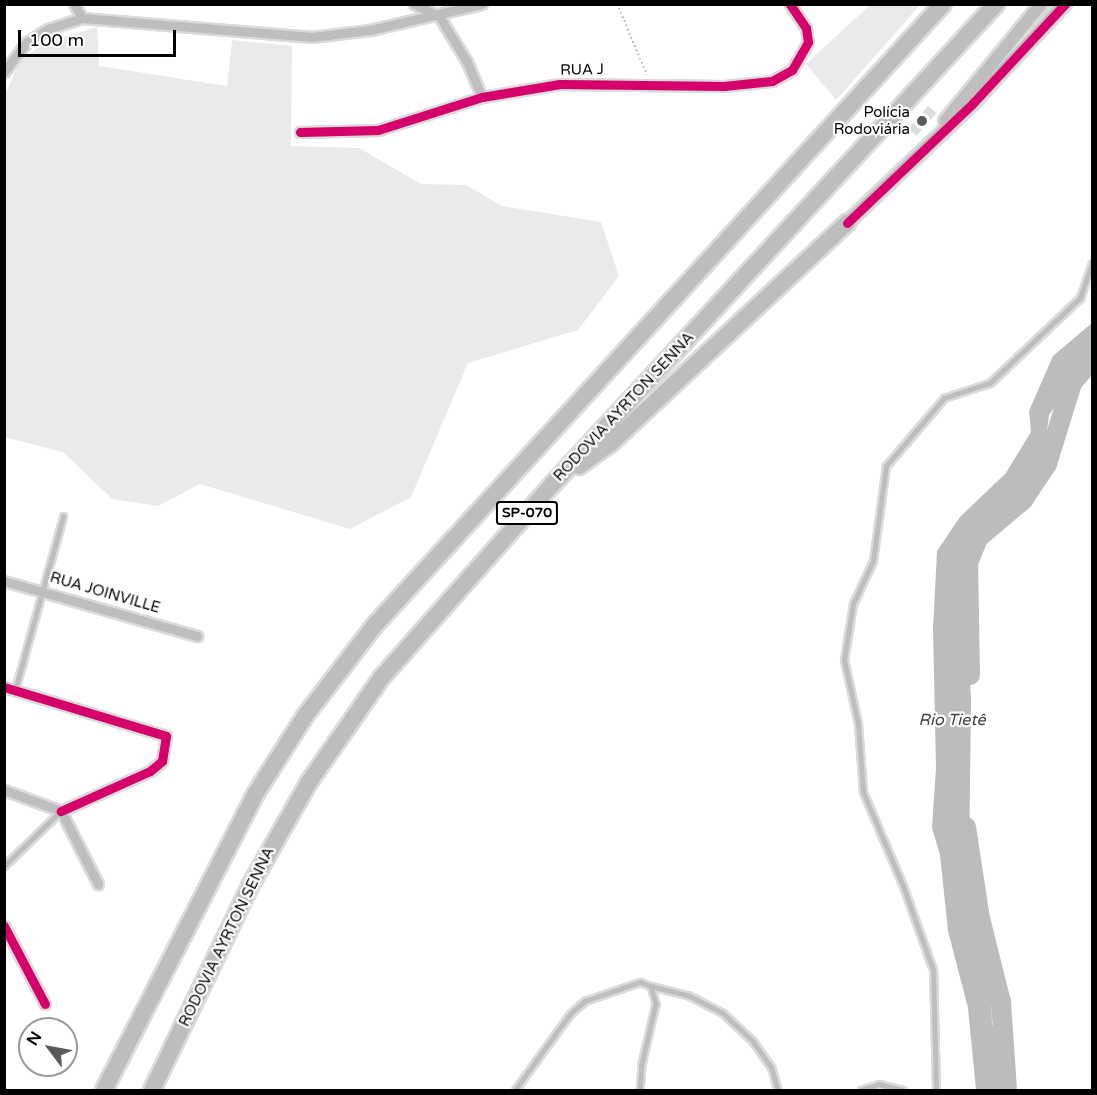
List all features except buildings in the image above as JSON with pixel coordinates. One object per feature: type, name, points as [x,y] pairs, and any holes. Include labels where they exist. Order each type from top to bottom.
[{"type":"highway","name":"SP-070","points":[[104,1090],[256,793],[305,716],[374,626],[944,4]]},
{"type":"highway","name":"RODOVIA AYRTON SENNA","points":[[152,1090],[250,886],[309,782],[382,677],[551,486],[996,4]]},
{"type":"highway","points":[[551,486],[611,443],[847,223]]},
{"type":"street","points":[[74,4],[82,18]]},
{"type":"street","points":[[414,4],[439,16],[467,63],[483,97]]},
{"type":"street","points":[[4,72],[27,42],[48,29],[82,18],[289,37],[370,30],[439,16],[462,7],[482,4]]},
{"type":"street","name":"RUA J","points":[[300,132],[378,130],[483,97],[560,84],[724,86],[783,77],[798,61],[808,37],[790,4]]},
{"type":"street","points":[[916,156],[1041,4]]},
{"type":"street","points":[[847,223],[972,104],[1065,4]]},
{"type":"street","name":"RUA JOINVILLE","points":[[4,581],[197,636]]},
{"type":"street","points":[[4,687],[154,730],[167,741],[156,767],[62,811]]},
{"type":"street","points":[[4,790],[62,811],[98,884]]},
{"type":"street","points":[[4,926],[45,1004]]},
{"type":"lane","points":[[936,1090],[933,970],[903,886],[862,792],[858,724],[844,660],[853,604],[873,561],[886,466],[944,398],[990,383],[1080,298],[1092,264]]},
{"type":"lane","points":[[15,690],[63,518]]},
{"type":"lane","points":[[4,866],[62,811]]},
{"type":"lane","points":[[515,1090],[527,1078],[537,1055],[570,1014],[585,1001],[630,984],[651,986],[688,995],[723,1013],[753,1041],[772,1068],[778,1090]]},
{"type":"lane","points":[[640,1090],[642,1064],[656,1015],[651,986]]},
{"type":"lane","points":[[861,1090],[879,1084],[903,1090]]},
{"type":"path","points":[[617,4],[652,86]]},
{"type":"shaded area","points":[[871,4],[920,5],[836,100],[806,64]]},
{"type":"shaded area","points":[[97,27],[99,66],[227,86],[232,40],[292,46],[291,146],[359,148],[421,184],[466,185],[502,206],[601,222],[619,276],[578,330],[468,363],[411,497],[350,529],[200,484],[158,506],[112,499],[63,452],[4,437],[5,95],[19,63],[42,44]]},
{"type":"water","name":"Rio Tietê","points":[[1092,323],[1092,372],[1063,395],[1049,415],[1043,466],[1036,488],[1023,504],[996,523],[978,530],[964,576],[971,699],[969,870],[990,963],[992,1024],[1001,1041],[1005,1090],[976,1090],[968,1008],[948,931],[940,855],[932,828],[936,768],[933,629],[937,551],[960,517],[1006,473],[1031,432],[1029,411],[1053,356]]},
{"type":"waterway","name":"Rio Tietê","points":[[970,675],[968,563],[978,538],[1023,500],[1047,464],[1072,383],[1092,360]]},
{"type":"waterway","name":"Rio Tietê","points":[[966,827],[980,918],[1001,1002],[1007,1090]]},
{"type":"cycle path","points":[[300,132],[378,130],[482,97],[560,84],[724,86],[772,81],[792,70],[808,42],[806,28],[790,4]]},
{"type":"cycle path","points":[[847,223],[972,104],[1065,4]]},
{"type":"cycle path","points":[[4,687],[166,736],[162,761],[150,771],[61,811]]},
{"type":"cycle path","points":[[4,926],[45,1004]]},
{"type":"place","name":"Polícia Rodoviária","points":[[922,121]]}]
